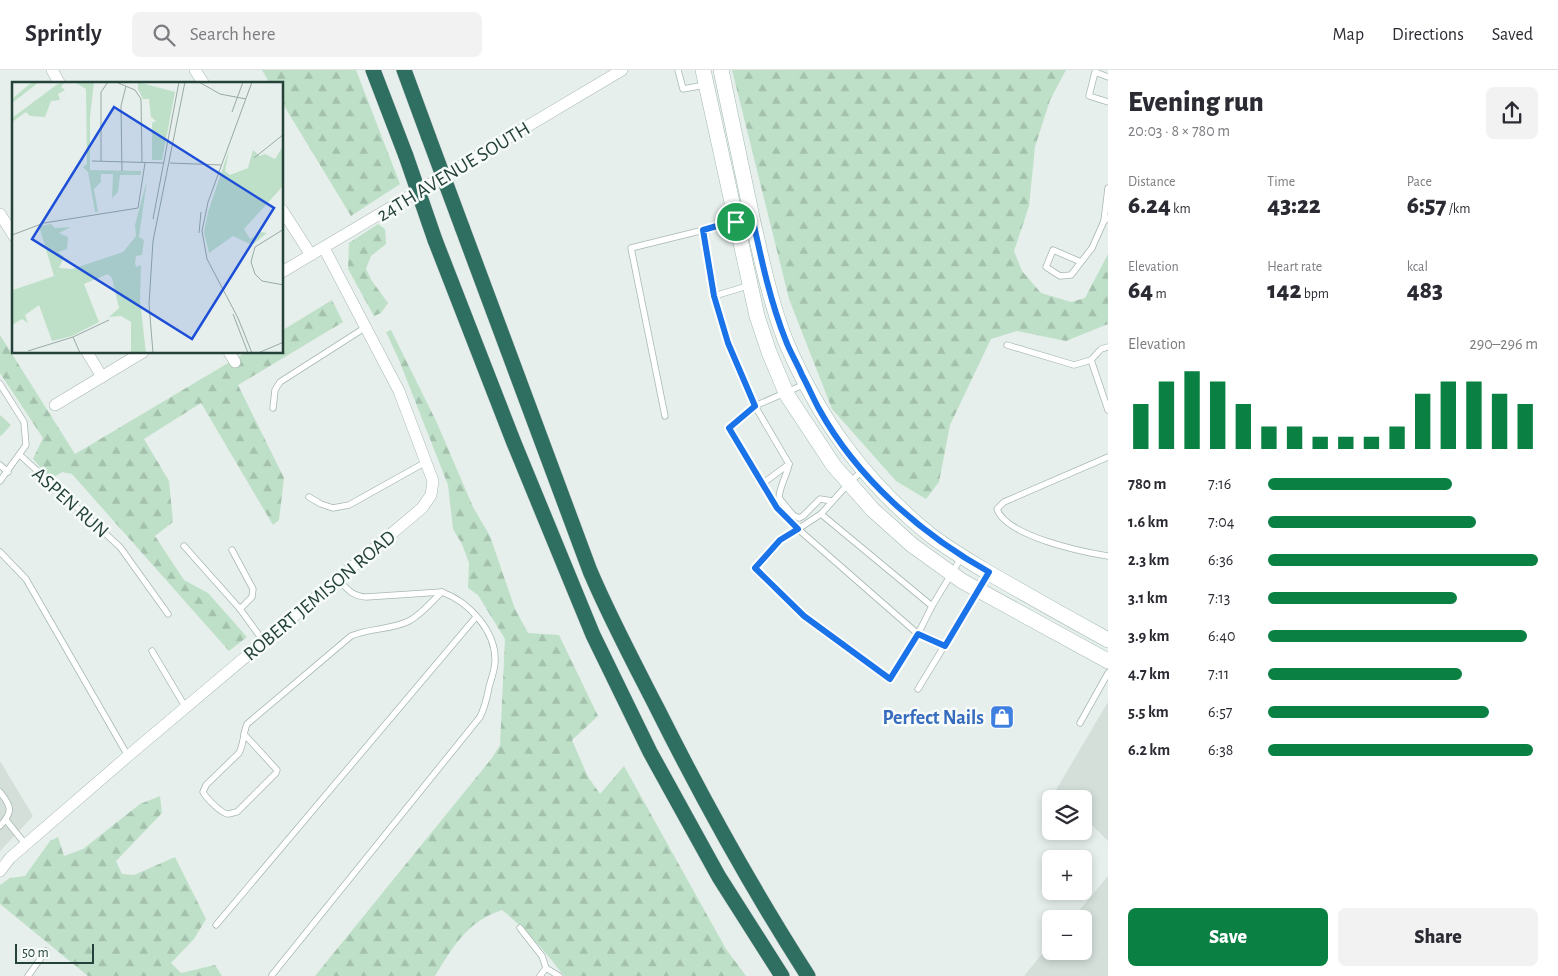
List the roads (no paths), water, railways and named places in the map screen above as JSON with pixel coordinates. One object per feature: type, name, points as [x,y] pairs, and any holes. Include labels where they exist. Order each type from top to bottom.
[{"type":"highway","points":[[373,70],[514,443],[593,635],[650,752],[718,878],[782,976]]},
{"type":"highway","points":[[404,70],[590,572],[608,612],[698,790],[740,865],[808,976]]},
{"type":"main road","points":[[721,70],[767,281],[786,341],[822,415],[852,458],[877,487],[930,535],[962,557],[1108,640]]},
{"type":"main road","points":[[705,77],[757,316],[769,352],[786,392],[834,466],[873,510],[912,545],[962,581],[1108,661]]},
{"type":"street","points":[[52,70],[59,82]]},
{"type":"street","points":[[195,70],[203,82]]},
{"type":"street","name":"24TH AVENUE SOUTH","points":[[284,271],[622,70]]},
{"type":"street","points":[[284,213],[311,255]]},
{"type":"street","points":[[0,214],[12,233]]},
{"type":"street","name":"ROBERT JEMISON ROAD","points":[[0,871],[10,858],[128,756],[422,508],[431,494],[433,481],[399,391],[324,248]]},
{"type":"street","points":[[88,354],[102,377]]},
{"type":"street","points":[[55,405],[140,354]]},
{"type":"lane","points":[[678,70],[683,89],[705,77]]},
{"type":"lane","points":[[1108,77],[1095,72],[1089,96],[1108,102]]},
{"type":"lane","points":[[1081,262],[1053,250],[1046,267],[1060,276],[1071,275],[1092,248],[1106,220],[1108,188]]},
{"type":"lane","points":[[665,416],[631,248],[736,222],[752,216]]},
{"type":"lane","points":[[703,230],[714,296],[728,343],[755,406],[789,464],[786,479],[779,492],[779,498],[793,515],[799,518],[820,499],[832,501]]},
{"type":"lane","points":[[714,296],[767,281]]},
{"type":"lane","points":[[273,408],[275,390],[280,382],[366,327]]},
{"type":"lane","points":[[1007,345],[1074,365],[1091,360],[1101,350],[1108,347]]},
{"type":"lane","points":[[1091,360],[1108,410]]},
{"type":"lane","name":"ASPEN RUN","points":[[0,384],[24,422],[26,445],[20,455],[120,547],[168,614]]},
{"type":"lane","points":[[807,384],[755,406],[729,428],[777,508],[798,529],[918,634],[945,646]]},
{"type":"lane","points":[[0,481],[20,455]]},
{"type":"lane","points":[[1108,457],[1004,502],[997,509],[1000,515],[1025,534],[1086,553],[1108,556]]},
{"type":"lane","points":[[308,497],[333,508],[349,505],[426,462]]},
{"type":"lane","points":[[762,484],[789,464]]},
{"type":"lane","name":"ASPEN RUN","points":[[0,465],[8,472]]},
{"type":"lane","points":[[863,470],[821,514],[780,540],[755,568],[804,616],[890,679],[962,557]]},
{"type":"lane","points":[[821,514],[932,606]]},
{"type":"lane","points":[[184,546],[240,610],[264,642]]},
{"type":"lane","points":[[232,550],[254,589],[252,597],[240,610]]},
{"type":"lane","points":[[0,552],[26,579],[128,756]]},
{"type":"lane","points":[[918,689],[989,572]]},
{"type":"lane","points":[[272,975],[474,724],[484,709],[495,661],[488,632],[467,606],[452,595],[442,592],[357,596],[351,593],[338,579]]},
{"type":"lane","points":[[244,734],[277,770],[237,812],[224,813],[203,792],[206,785],[239,753],[242,747],[244,734],[247,724],[351,636],[399,625],[411,620],[442,592]]},
{"type":"lane","points":[[216,925],[476,616]]},
{"type":"lane","points":[[152,651],[186,708]]},
{"type":"lane","points":[[1080,723],[1108,673]]},
{"type":"lane","points":[[0,792],[6,800],[10,812],[0,826]]},
{"type":"lane","points":[[6,820],[26,845]]},
{"type":"lane","points":[[520,928],[542,956],[546,968],[559,976]]},
{"type":"lane","points":[[28,976],[46,951]]},
{"type":"lane","points":[[540,976],[546,968]]},
{"type":"place","name":"Perfect Nails","points":[[1002,717]]}]
